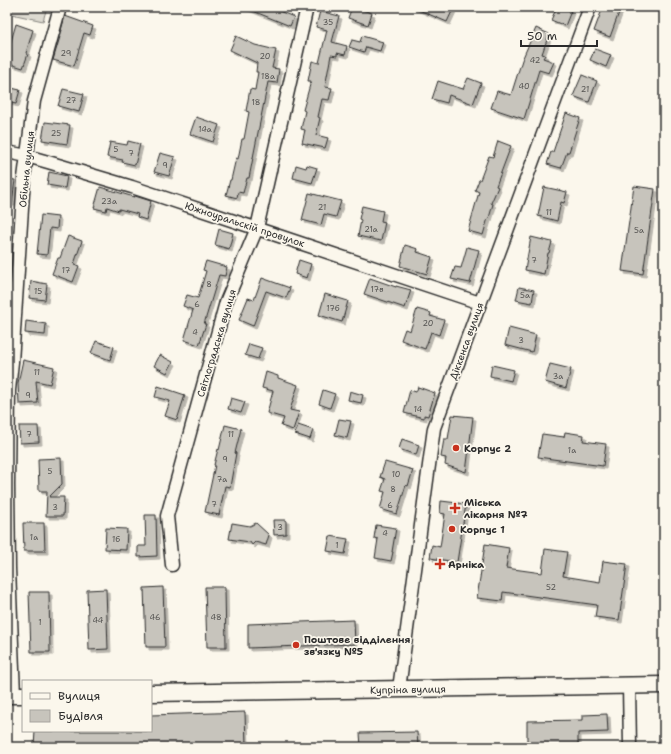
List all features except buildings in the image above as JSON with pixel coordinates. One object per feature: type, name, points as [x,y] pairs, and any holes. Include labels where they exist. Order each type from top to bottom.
[{"type":"main road","name":"Купріна вулиця","points":[[152,693],[664,685]]},
{"type":"street","name":"Обільна вулиця","points":[[15,695],[9,568],[8,390],[12,362],[24,178],[34,101],[60,7]]},
{"type":"street","name":"Світлоградська вулиця","points":[[172,565],[167,516],[226,302],[257,228],[307,7]]},
{"type":"street","name":"Діккенса вулиця","points":[[399,689],[434,428],[590,7]]},
{"type":"street","name":"Южноуральскій провулок","points":[[7,152],[27,156],[132,187],[480,303]]},
{"type":"street","points":[[629,685],[630,747]]},
{"type":"shaded area","points":[[7,7],[47,7],[43,21],[7,13]]},
{"type":"place","name":"Корпус 2","points":[[456,448]]},
{"type":"place","name":"Міська лікарня №7","points":[[455,508]]},
{"type":"place","name":"Корпус 1","points":[[452,529]]},
{"type":"place","name":"Арніка","points":[[440,564]]},
{"type":"place","name":"Поштове відділення зв'язку №5","points":[[296,645]]}]
